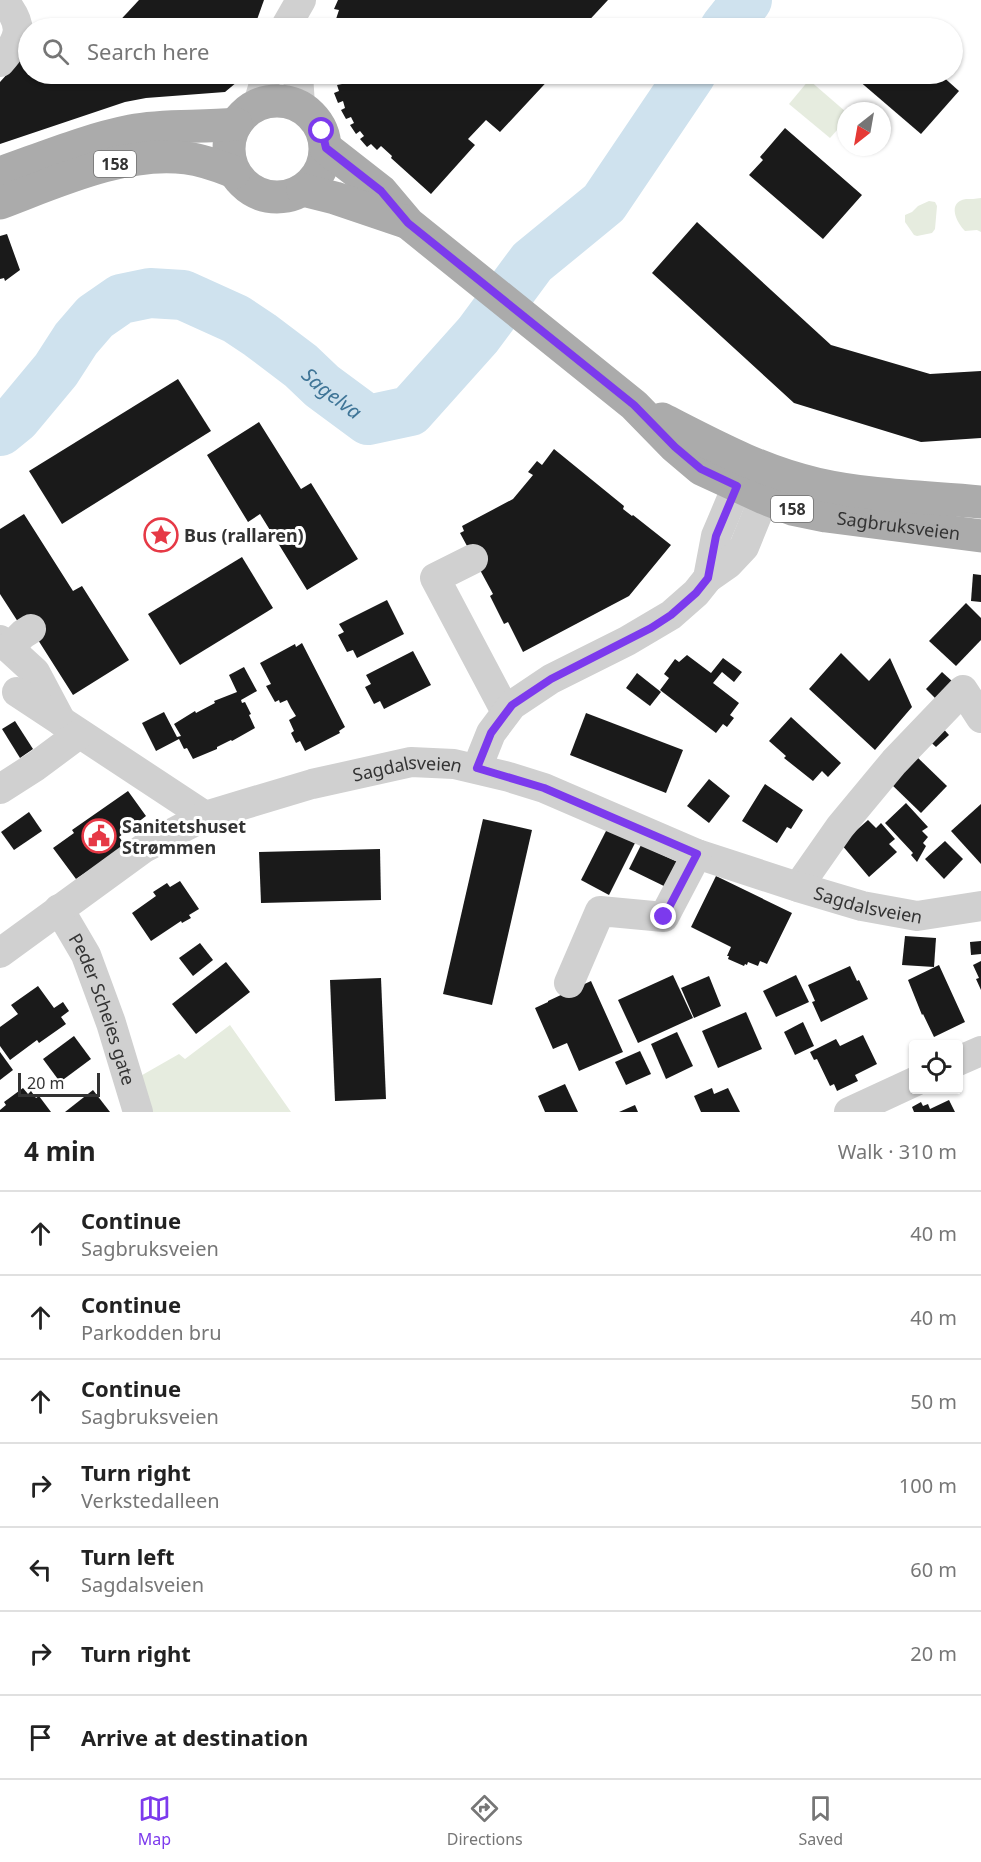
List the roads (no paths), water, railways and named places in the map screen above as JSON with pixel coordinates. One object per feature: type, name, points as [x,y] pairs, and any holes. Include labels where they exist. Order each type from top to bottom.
[{"type":"main road","name":"158","points":[[0,173],[74,146],[131,131],[247,114],[275,100],[300,106]]},
{"type":"main road","points":[[300,106],[314,116],[319,123],[326,148],[322,168],[303,190]]},
{"type":"main road","points":[[234,172],[229,148],[230,139],[247,114]]},
{"type":"main road","name":"158","points":[[326,148],[381,191],[408,223]]},
{"type":"main road","name":"158","points":[[0,203],[118,163],[147,158],[185,157],[234,172],[247,187],[265,196],[285,197],[303,190],[351,203],[408,223]]},
{"type":"main road","name":"Sagbruksveien","points":[[408,223],[634,405],[675,447],[701,469],[754,483],[816,484],[848,490],[981,502]]},
{"type":"main road","name":"Sagbruksveien","points":[[754,483],[792,509],[826,516],[981,536]]},
{"type":"street","points":[[3,0],[18,25]]},
{"type":"street","points":[[0,62],[13,47],[18,30]]},
{"type":"street","points":[[247,114],[262,84]]},
{"type":"street","points":[[299,84],[300,106]]},
{"type":"street","points":[[477,768],[491,733],[512,705],[538,687],[627,641],[671,615],[696,593],[708,578],[716,536],[754,483]]},
{"type":"street","points":[[473,559],[435,578],[506,712]]},
{"type":"street","points":[[13,639],[70,728]]},
{"type":"street","points":[[798,888],[840,827],[894,762],[963,690],[981,718]]},
{"type":"street","points":[[17,692],[147,776],[204,816]]},
{"type":"street","points":[[0,789],[36,766],[70,728]]},
{"type":"street","name":"Sagdalsveien","points":[[0,953],[144,848],[204,816],[312,784],[411,762],[454,764],[477,768],[544,788],[697,854],[798,888],[862,906],[917,916],[981,906]]},
{"type":"street","points":[[569,983],[600,911],[664,917],[697,854]]},
{"type":"street","name":"Peder Scheies gate","points":[[58,909],[86,955],[111,1023],[138,1112]]},
{"type":"street","points":[[963,1059],[981,1051]]},
{"type":"street","points":[[849,1112],[909,1084]]},
{"type":"waterway","name":"Sagelva","points":[[733,18],[747,0]]},
{"type":"waterway","name":"Sagelva","points":[[0,431],[16,418],[56,370],[76,339],[95,317],[121,299],[150,293],[183,295],[236,319],[301,366],[322,386],[368,420],[410,411],[478,335],[532,262],[604,203],[684,84]]},
{"type":"place","name":"Bus (rallaren)","points":[[161,535]]},
{"type":"place","name":"Sanitetshuset Strømmen","points":[[99,836]]}]
